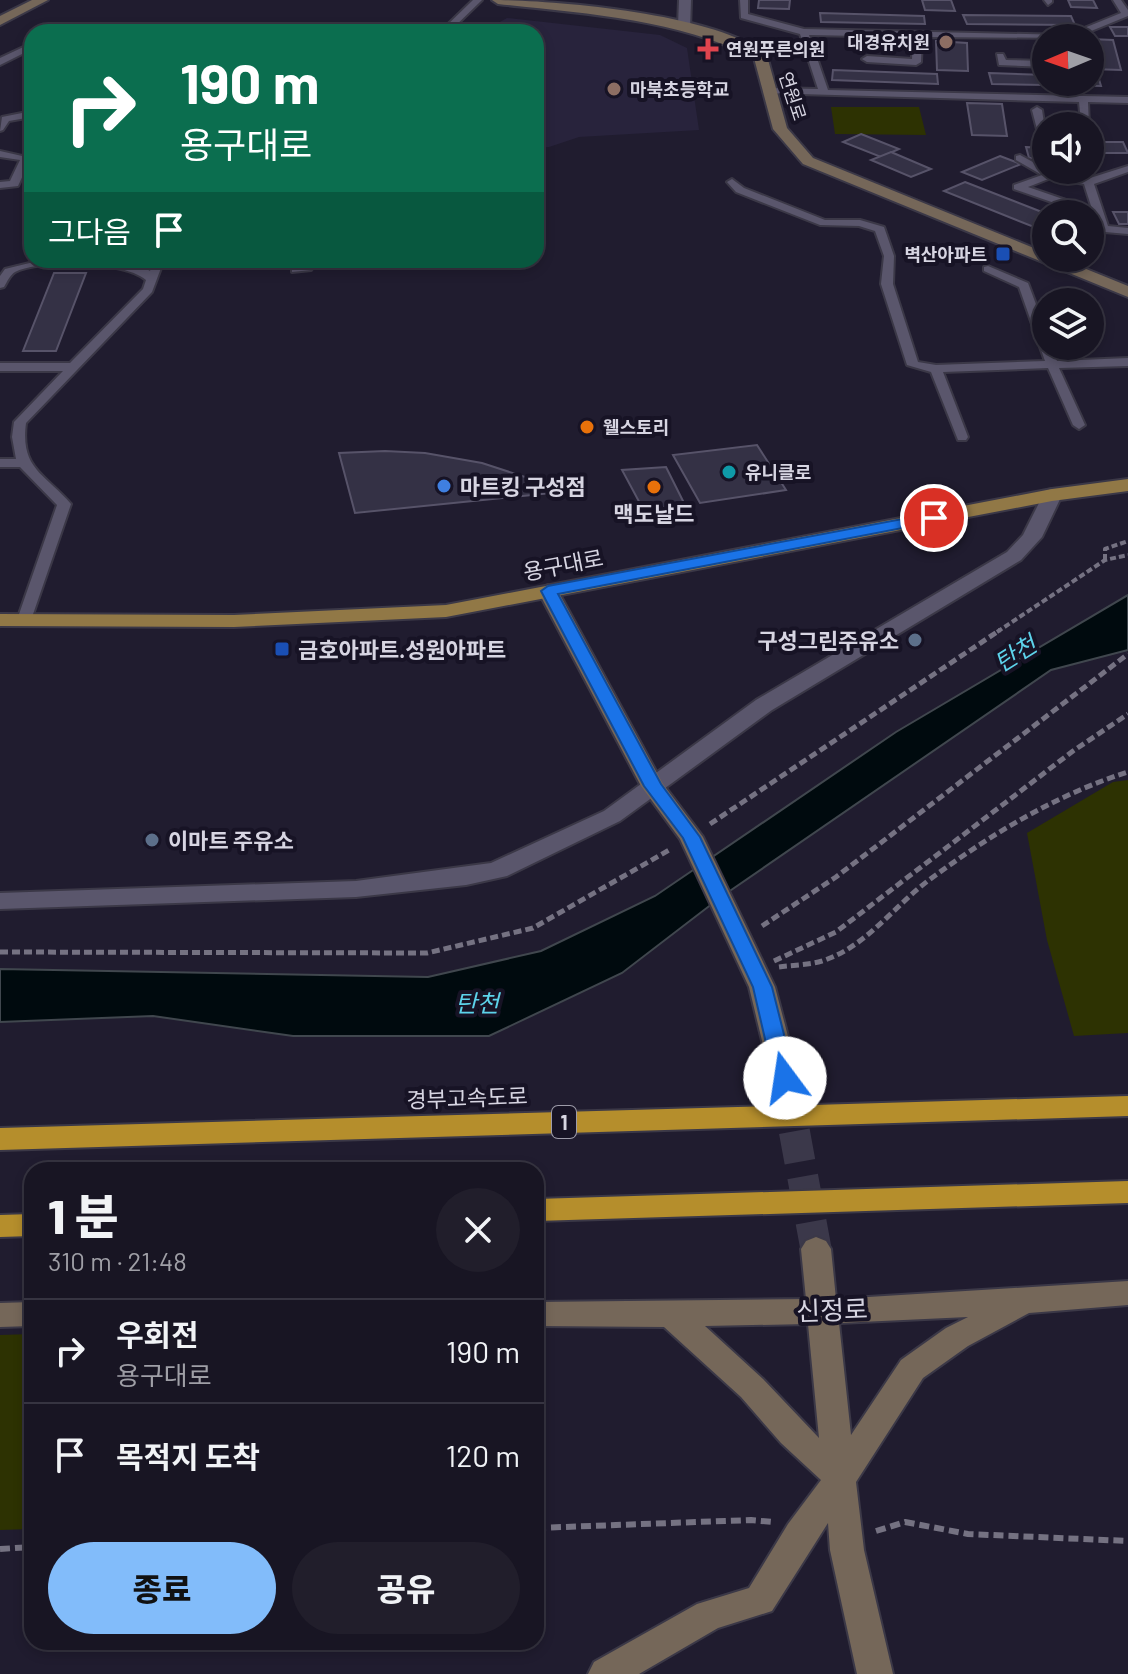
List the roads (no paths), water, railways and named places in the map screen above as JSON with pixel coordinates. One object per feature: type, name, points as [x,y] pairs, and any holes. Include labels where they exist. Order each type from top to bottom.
[{"type":"highway","name":"경부고속도로","points":[[0,1139],[1128,1106]]},
{"type":"highway","points":[[544,1210],[1128,1192]]},
{"type":"highway","points":[[0,1226],[24,1225]]},
{"type":"main road","name":"용구대로","points":[[0,620],[353,617],[446,611],[1052,495],[1128,485]]},
{"type":"street","points":[[0,21],[42,0]]},
{"type":"street","name":"연원로","points":[[498,0],[685,26],[732,39],[760,56],[780,129],[808,161],[1032,252]]},
{"type":"street","points":[[685,0],[685,26]]},
{"type":"street","name":"연원로","points":[[1081,272],[1128,292]]},
{"type":"street","points":[[0,901],[356,889],[466,877],[498,870],[612,816],[764,705],[1014,556],[1032,537],[1052,495]]},
{"type":"street","points":[[548,591],[653,786],[691,837],[762,987],[785,1078]]},
{"type":"street","points":[[816,1249],[847,1550],[875,1674]]},
{"type":"street","name":"신정로","points":[[544,1314],[673,1316],[1027,1302],[1128,1293]]},
{"type":"street","points":[[606,1674],[709,1615],[760,1600],[800,1534],[841,1478],[912,1369],[957,1337],[1027,1302]]},
{"type":"street","points":[[0,1315],[24,1314]]},
{"type":"street","points":[[673,1316],[752,1388],[792,1433],[841,1478]]},
{"type":"lane","points":[[452,24],[478,0]]},
{"type":"lane","points":[[744,0],[744,16],[804,32],[1032,36]]},
{"type":"lane","points":[[1100,24],[1126,14],[1117,0]]},
{"type":"lane","points":[[804,32],[824,93]]},
{"type":"lane","points":[[867,59],[916,62],[918,34]]},
{"type":"lane","points":[[0,62],[24,50]]},
{"type":"lane","points":[[1000,56],[1002,63],[1032,64]]},
{"type":"lane","points":[[768,91],[1128,100]]},
{"type":"lane","points":[[1083,99],[1085,112]]},
{"type":"lane","points":[[2,122],[24,116]]},
{"type":"lane","points":[[0,154],[24,157]]},
{"type":"lane","points":[[1020,158],[1032,165]]},
{"type":"lane","points":[[0,185],[14,184],[24,167]]},
{"type":"lane","points":[[1104,177],[1128,169]]},
{"type":"lane","points":[[732,182],[740,190],[824,223],[860,223],[880,229],[889,256],[887,284],[913,365],[936,369],[1128,362]]},
{"type":"lane","points":[[1032,182],[1018,187],[1056,200]]},
{"type":"lane","points":[[1104,229],[1128,231]]},
{"type":"lane","points":[[0,285],[9,271],[24,266]]},
{"type":"lane","points":[[137,268],[153,280]]},
{"type":"lane","points":[[24,620],[64,504],[22,463],[15,442],[20,422],[148,290],[157,268]]},
{"type":"lane","points":[[296,270],[307,268]]},
{"type":"lane","points":[[988,269],[1024,285],[1052,365],[1079,425]]},
{"type":"lane","points":[[0,367],[72,367]]},
{"type":"lane","points":[[936,369],[962,437]]},
{"type":"lane","points":[[0,463],[22,463]]},
{"type":"water","name":"탄천","points":[[1128,595],[1128,650],[1051,670],[721,897],[622,973],[489,1036],[293,1036],[153,1016],[0,1022],[0,969],[428,977],[541,951],[655,896],[896,732]]},
{"type":"tunnel","points":[[785,1078],[787,1088]]},
{"type":"tunnel","points":[[786,1086],[816,1249]]},
{"type":"place","name":"대경유치원","points":[[946,42]]},
{"type":"place","name":"연원푸른의원","points":[[708,49]]},
{"type":"place","name":"마북초등학교","points":[[614,89]]},
{"type":"place","name":"벽산아파트","points":[[1003,254]]},
{"type":"place","name":"웰스토리","points":[[587,427]]},
{"type":"place","name":"유니클로","points":[[729,472]]},
{"type":"place","name":"마트킹 구성점","points":[[444,486]]},
{"type":"place","name":"맥도날드","points":[[654,487]]},
{"type":"place","name":"구성그린주유소","points":[[915,640]]},
{"type":"place","name":"금호아파트.성원아파트","points":[[282,649]]},
{"type":"place","name":"이마트 주유소","points":[[152,840]]}]
